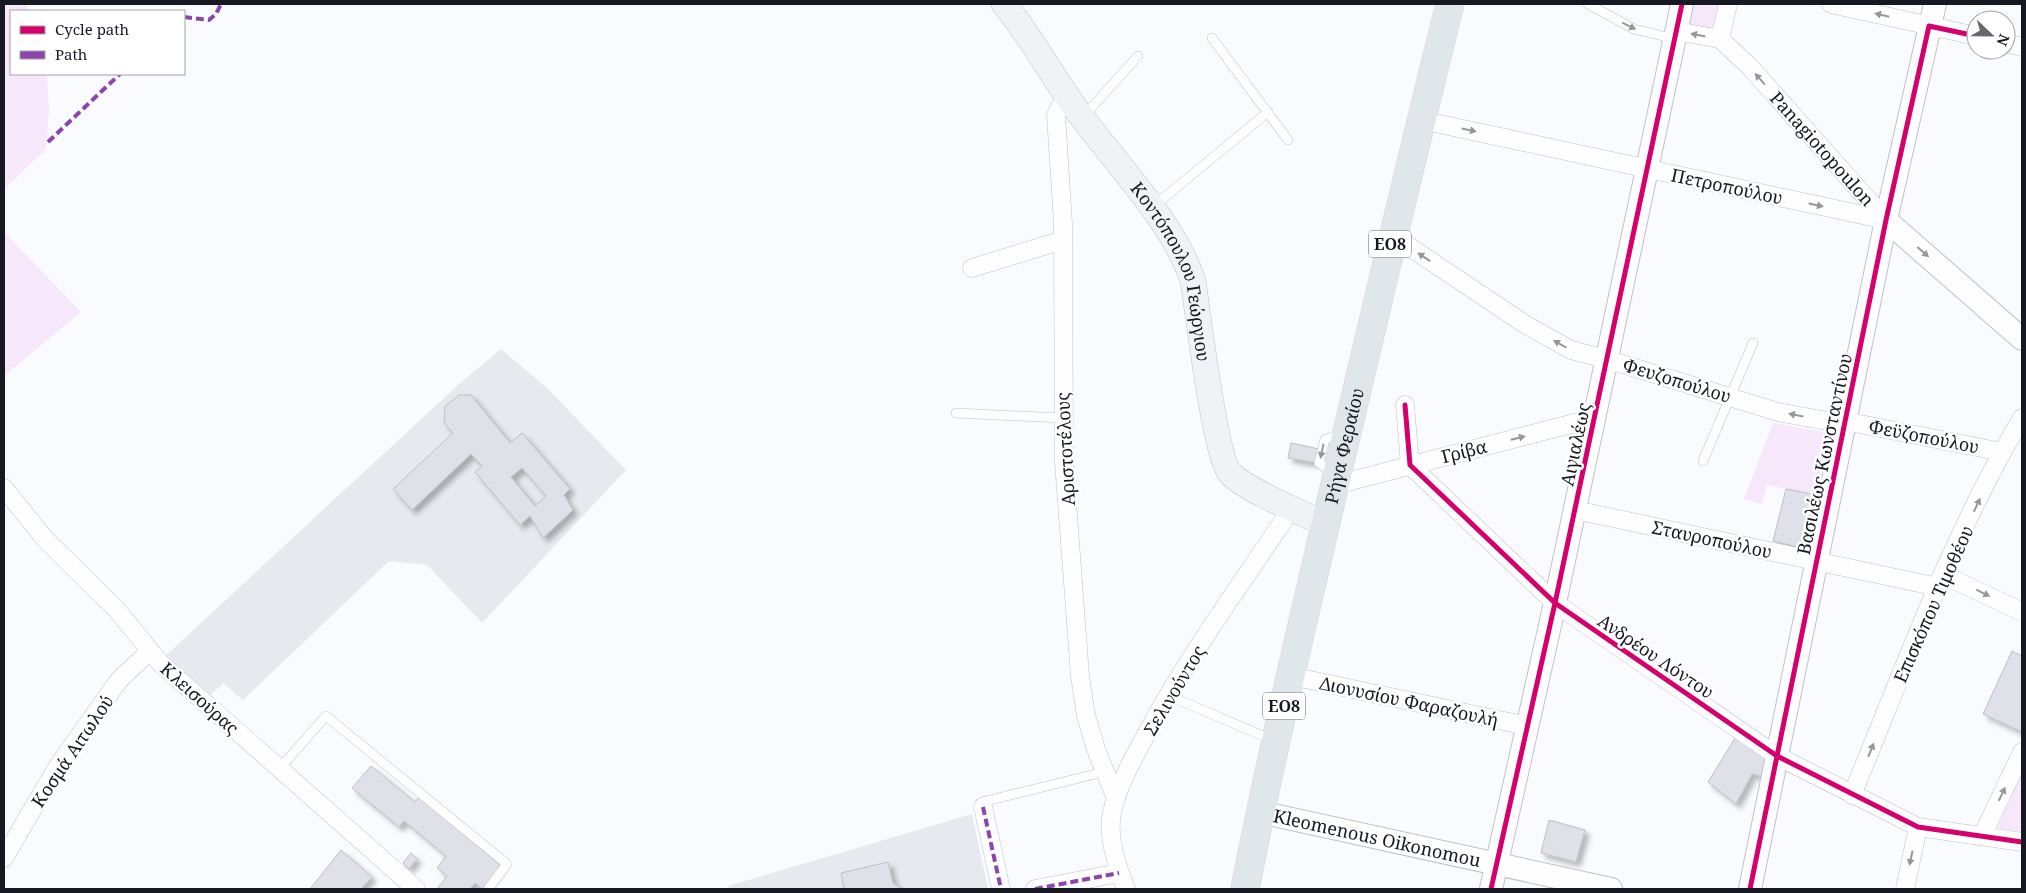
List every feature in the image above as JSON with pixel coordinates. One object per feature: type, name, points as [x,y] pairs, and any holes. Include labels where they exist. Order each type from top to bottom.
[{"type":"main road","name":"Ρήγα Φεραίου","points":[[1245,889],[1260,812],[1325,524],[1392,235],[1450,4]]},
{"type":"main road","name":"Κοντόπουλου Γεώργιου","points":[[1008,5],[1066,96],[1151,207],[1181,252],[1194,281],[1216,429],[1222,459],[1227,470],[1241,482],[1325,524]]},
{"type":"street","name":"Αιγιαλέως","points":[[1491,889],[1555,603],[1682,4]]},
{"type":"street","points":[[1676,35],[1720,39],[1728,4]]},
{"type":"street","points":[[1831,4],[1966,34]]},
{"type":"street","name":"Βασιλέως Κωνσταντίνου","points":[[1750,889],[1886,220],[1935,4]]},
{"type":"street","name":"Panagiotopoulon","points":[[1720,39],[1750,67],[1886,220],[2022,338]]},
{"type":"street","name":"Αριστοτέλους","points":[[1066,96],[1056,115],[1062,240],[1062,418],[1080,676],[1086,716],[1104,772],[1116,798]]},
{"type":"street","name":"Πετροπούλου","points":[[1421,120],[1886,220]]},
{"type":"street","name":"Φευζοπούλου","points":[[1392,235],[1523,323],[1570,350],[1606,359],[1778,412],[1845,422]]},
{"type":"street","points":[[972,268],[1062,240]]},
{"type":"street","points":[[1405,404],[1410,465]]},
{"type":"street","name":"Γρίβα","points":[[1336,480],[1410,465],[1594,418]]},
{"type":"street","name":"Επισκόπου Τιμοθέου","points":[[1852,795],[1941,581],[2002,452],[2022,418]]},
{"type":"street","name":"Φεϋζοπούλου","points":[[1845,422],[2002,452]]},
{"type":"street","name":"Ανδρέου Λόντου","points":[[1410,465],[1555,603],[1777,756],[1918,827],[2022,842]]},
{"type":"street","name":"Κλεισούρας","points":[[4,488],[45,539],[117,610],[150,652],[416,889]]},
{"type":"street","name":"Σελινούντος","points":[[1126,889],[1119,872],[1111,834],[1112,812],[1116,798],[1137,751],[1167,695],[1292,508]]},
{"type":"street","name":"Σταυροπούλου","points":[[1575,510],[1817,561],[1941,581],[2022,612]]},
{"type":"street","name":"Κοσμά Αιτωλού","points":[[4,858],[58,766],[119,680],[150,652]]},
{"type":"street","name":"Διονυσίου Φαραζουλή","points":[[1291,676],[1528,726]]},
{"type":"street","points":[[1982,836],[2022,752]]},
{"type":"street","points":[[983,807],[1001,889]]},
{"type":"street","name":"Kleomenous Oikonomou","points":[[1260,812],[1611,889]]},
{"type":"street","points":[[1905,889],[1918,827]]},
{"type":"street","points":[[1035,889],[1119,872]]},
{"type":"lane","points":[[1588,4],[1634,30],[1676,35]]},
{"type":"lane","points":[[1212,38],[1288,140]]},
{"type":"lane","points":[[1082,118],[1138,56]]},
{"type":"lane","points":[[1151,207],[1268,112]]},
{"type":"lane","points":[[1703,461],[1753,343]]},
{"type":"lane","points":[[956,413],[1062,418]]},
{"type":"lane","points":[[1167,695],[1276,742]]},
{"type":"lane","points":[[280,768],[326,716],[507,864],[488,889]]},
{"type":"lane","points":[[983,807],[982,802],[1104,772]]},
{"type":"shaded area","points":[[4,4],[26,4],[29,10],[10,10],[10,75],[47,75],[49,110],[46,149],[4,189]]},
{"type":"shaded area","points":[[1689,4],[1722,4],[1716,33],[1685,26]]},
{"type":"shaded area","points":[[4,232],[81,312],[4,376],[5,356]]},
{"type":"shaded area","points":[[501,349],[546,387],[626,470],[482,623],[427,565],[389,561],[243,700],[223,683],[209,697],[163,658],[459,384]]},
{"type":"shaded area","points":[[1773,423],[1829,433],[1817,495],[1767,485],[1762,504],[1744,499]]},
{"type":"shaded area","points":[[2022,774],[2022,832],[1997,828]]},
{"type":"shaded area","points":[[972,814],[988,889],[729,889],[728,886]]},
{"type":"building","points":[[459,395],[471,395],[510,443],[522,433],[570,489],[564,495],[573,510],[543,538],[530,516],[520,525],[475,472],[482,466],[471,454],[412,510],[393,489],[453,433],[444,423],[445,406]],"holes":[[[522,468],[546,496],[535,506],[511,477]]]},
{"type":"building","points":[[1291,443],[1319,449],[1317,463],[1288,458]]},
{"type":"building","points":[[1786,489],[1817,495],[1806,549],[1773,541]]},
{"type":"building","points":[[2012,651],[2022,656],[2022,732],[1983,714]]},
{"type":"building","points":[[1735,738],[1773,762],[1771,779],[1752,774],[1736,804],[1708,782]]},
{"type":"building","points":[[371,766],[415,802],[419,797],[499,864],[500,867],[482,889],[475,883],[470,889],[437,889],[447,876],[437,868],[446,856],[404,821],[399,827],[352,788]]},
{"type":"building","points":[[1549,820],[1585,830],[1576,862],[1541,853]]},
{"type":"building","points":[[341,850],[372,877],[361,889],[310,889]]},
{"type":"building","points":[[411,853],[417,859],[409,869],[403,863]]},
{"type":"building","points":[[888,862],[893,883],[902,889],[844,889],[841,873]]},
{"type":"marked path","points":[[185,17],[209,20],[216,14],[221,4]]},
{"type":"marked path","points":[[48,142],[119,75]]},
{"type":"marked path","points":[[983,807],[1001,889]]},
{"type":"marked path","points":[[1035,889],[1119,873]]},
{"type":"cycle path","points":[[1491,889],[1555,603],[1682,4]]},
{"type":"cycle path","points":[[1750,889],[1886,220],[1929,26],[1966,34]]},
{"type":"cycle path","points":[[1405,405],[1410,465],[1555,603],[1777,756],[1918,827],[2022,842]]}]
